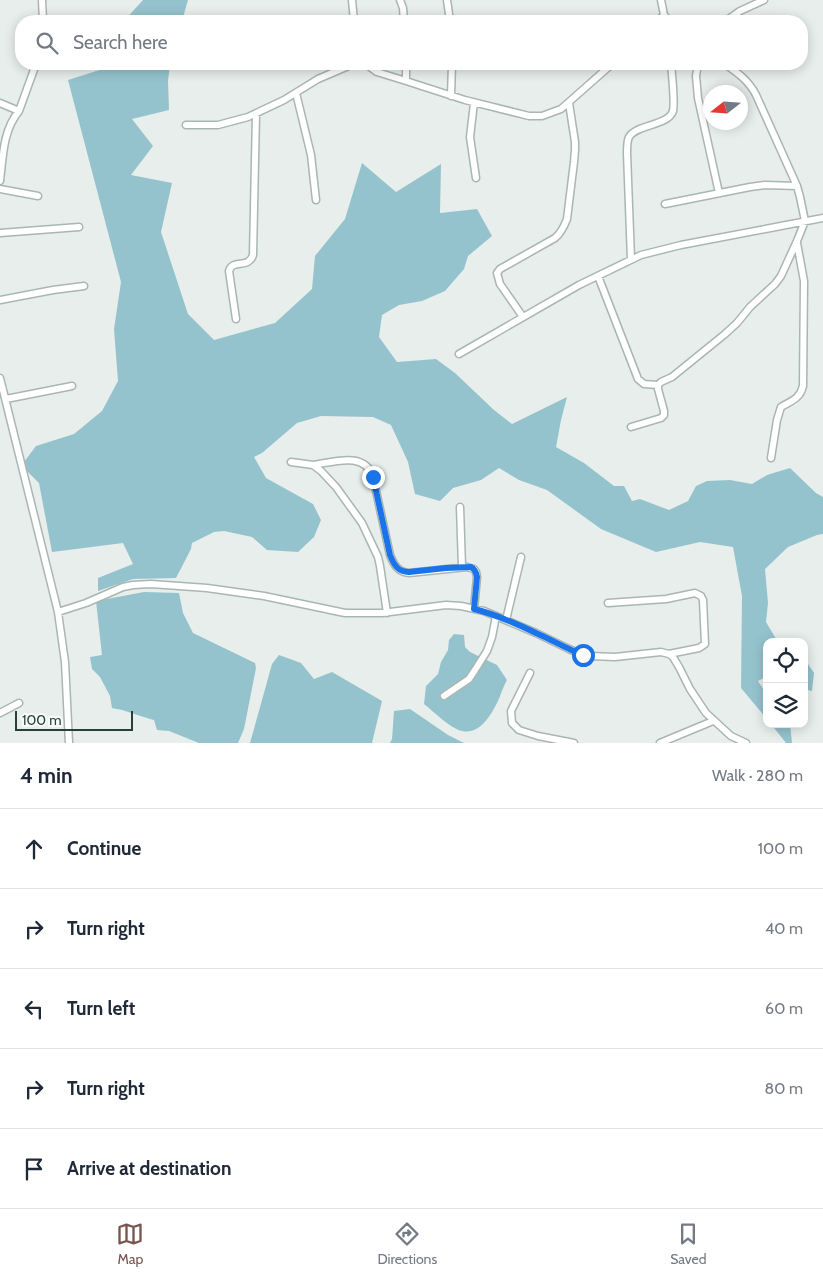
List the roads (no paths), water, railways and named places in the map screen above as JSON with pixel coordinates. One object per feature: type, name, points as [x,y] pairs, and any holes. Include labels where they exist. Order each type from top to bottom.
[{"type":"street","points":[[42,0],[43,15]]},
{"type":"street","points":[[354,0],[354,15]]},
{"type":"street","points":[[400,0],[404,15]]},
{"type":"street","points":[[447,0],[449,15]]},
{"type":"street","points":[[661,0],[664,15]]},
{"type":"street","points":[[734,15],[740,10],[764,0]]},
{"type":"street","points":[[0,181],[5,141],[34,70]]},
{"type":"street","points":[[186,125],[218,125],[256,114],[318,79],[339,70]]},
{"type":"street","points":[[375,70],[450,96],[529,116],[542,116],[561,109],[605,70]]},
{"type":"street","points":[[406,70],[406,81]]},
{"type":"street","points":[[450,96],[452,70]]},
{"type":"street","points":[[631,259],[627,153],[629,137],[634,132],[671,116],[673,106],[671,70]]},
{"type":"street","points":[[697,70],[698,98],[719,193]]},
{"type":"street","points":[[598,276],[638,379],[644,384],[658,385],[672,377],[725,334],[775,284],[785,270],[805,221],[800,197],[797,186],[751,86],[733,70]]},
{"type":"street","points":[[296,93],[311,155],[316,200]]},
{"type":"street","points":[[0,102],[19,110]]},
{"type":"street","points":[[474,103],[470,137],[476,178]]},
{"type":"street","points":[[523,318],[500,284],[497,273],[500,269],[555,238],[560,234],[567,219],[575,150],[569,103]]},
{"type":"street","points":[[236,319],[229,268],[232,265],[249,262],[253,258],[256,114]]},
{"type":"street","points":[[665,204],[760,186],[797,186]]},
{"type":"street","points":[[0,189],[38,196]]},
{"type":"street","points":[[459,354],[631,259],[662,249],[823,218]]},
{"type":"street","points":[[0,232],[79,227]]},
{"type":"street","points":[[770,458],[781,407],[799,397],[803,386],[804,281],[797,242]]},
{"type":"street","points":[[0,300],[84,286]]},
{"type":"street","points":[[0,378],[58,612],[65,662],[69,743]]},
{"type":"street","points":[[630,427],[656,420],[664,415],[658,385]]},
{"type":"street","points":[[6,399],[72,386]]},
{"type":"street","points":[[291,462],[313,465],[351,460],[365,464],[371,471],[390,555],[394,565],[403,572],[471,567],[476,572],[474,609]]},
{"type":"street","points":[[313,465],[336,487],[362,523],[378,558],[387,613]]},
{"type":"street","points":[[460,506],[462,567]]},
{"type":"street","points":[[506,620],[521,557]]},
{"type":"street","points":[[58,612],[86,603],[123,587],[151,584],[207,588],[264,596],[345,613],[387,613],[446,605],[461,606],[496,616],[575,652],[590,656],[615,657],[660,652],[670,654],[699,648],[705,644],[702,596],[694,593],[666,599],[608,603]]},
{"type":"street","points":[[444,696],[469,679],[475,670],[487,651],[496,616]]},
{"type":"street","points":[[670,654],[698,703],[706,713],[731,736],[746,743]]},
{"type":"street","points":[[530,673],[511,711],[512,723],[519,730],[574,743]]},
{"type":"street","points":[[0,713],[19,703]]},
{"type":"street","points":[[660,743],[713,720]]},
{"type":"water","points":[[143,0],[188,0],[184,15],[129,15]]},
{"type":"water","points":[[100,70],[169,70],[169,110],[132,119],[153,146],[131,175],[172,183],[161,232],[188,314],[214,340],[275,323],[312,289],[315,256],[345,219],[362,163],[396,192],[441,164],[440,213],[477,209],[492,236],[468,256],[464,269],[445,291],[422,301],[399,305],[382,315],[379,337],[397,362],[436,359],[455,373],[494,410],[512,424],[567,397],[556,447],[584,463],[614,486],[624,486],[632,501],[640,499],[669,510],[688,501],[696,486],[707,481],[730,480],[752,484],[767,475],[790,468],[816,493],[823,497],[823,534],[788,547],[765,569],[768,603],[766,622],[776,638],[763,638],[763,678],[758,681],[763,689],[763,714],[741,688],[742,596],[733,547],[700,542],[656,552],[601,529],[547,490],[519,480],[499,468],[481,480],[453,488],[440,501],[415,494],[408,462],[391,425],[373,417],[321,416],[297,423],[262,453],[254,457],[266,478],[313,504],[321,520],[314,537],[298,552],[267,550],[252,537],[224,531],[214,532],[192,543],[191,549],[176,578],[133,579],[98,591],[98,578],[133,564],[123,543],[52,552],[39,483],[27,471],[24,462],[36,446],[74,434],[102,411],[118,381],[114,329],[121,282],[68,80]]},
{"type":"water","points":[[144,592],[179,593],[183,613],[193,633],[255,663],[256,668],[244,729],[238,743],[199,743],[169,731],[157,730],[154,720],[112,708],[110,696],[100,677],[92,669],[90,657],[102,655],[96,601]]},
{"type":"water","points":[[454,634],[464,635],[465,647],[470,652],[497,665],[507,680],[492,712],[484,723],[474,730],[458,730],[424,704],[426,686],[438,674],[441,662],[448,650],[449,640]]},
{"type":"water","points":[[279,655],[301,663],[314,679],[332,672],[382,701],[372,743],[250,743],[272,664]]},
{"type":"water","points":[[808,664],[814,673],[812,691],[808,690]]},
{"type":"water","points":[[410,709],[448,735],[464,743],[390,743],[394,711]]},
{"type":"water","points":[[774,728],[790,728],[792,743],[786,743]]}]
